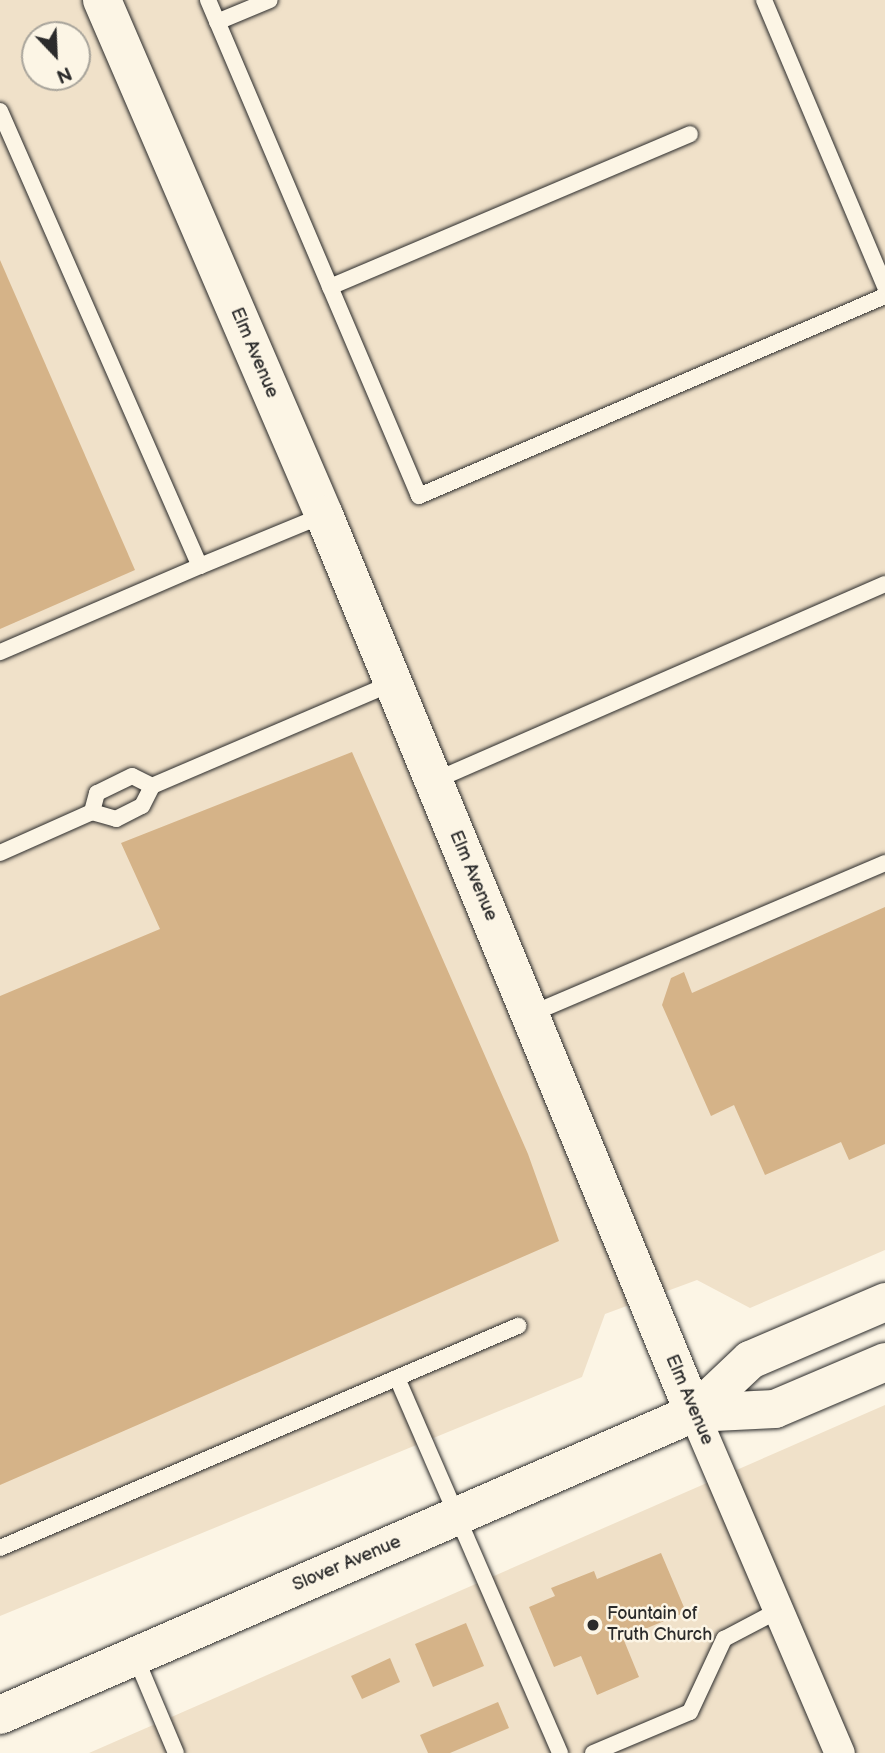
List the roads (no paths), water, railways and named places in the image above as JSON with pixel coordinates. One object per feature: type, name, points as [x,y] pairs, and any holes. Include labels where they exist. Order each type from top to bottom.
[{"type":"street","name":"Elm Avenue","points":[[102,0],[324,515],[694,1413],[841,1753]]},
{"type":"street","name":"Slover Avenue","points":[[0,1715],[694,1413],[750,1360],[885,1302]]},
{"type":"street","name":"Slover Avenue","points":[[694,1413],[775,1409],[885,1362]]},
{"type":"lane","points":[[208,0],[419,496],[885,296]]},
{"type":"lane","points":[[218,22],[270,0]]},
{"type":"lane","points":[[764,0],[885,287]]},
{"type":"lane","points":[[0,111],[200,566]]},
{"type":"lane","points":[[330,287],[690,134]]},
{"type":"lane","points":[[0,652],[324,515]]},
{"type":"lane","points":[[434,781],[885,584]]},
{"type":"lane","points":[[0,853],[92,812],[116,819],[142,806],[152,786],[392,683]]},
{"type":"lane","points":[[92,812],[97,793],[132,776],[152,786]]},
{"type":"lane","points":[[531,1014],[885,863]]},
{"type":"lane","points":[[0,1548],[518,1326]]},
{"type":"lane","points":[[397,1378],[459,1515],[560,1753]]},
{"type":"lane","points":[[593,1753],[690,1712],[724,1639],[779,1610]]},
{"type":"lane","points":[[135,1656],[176,1753]]},
{"type":"place","name":"Fountain of Truth Church","points":[[593,1625]]}]
